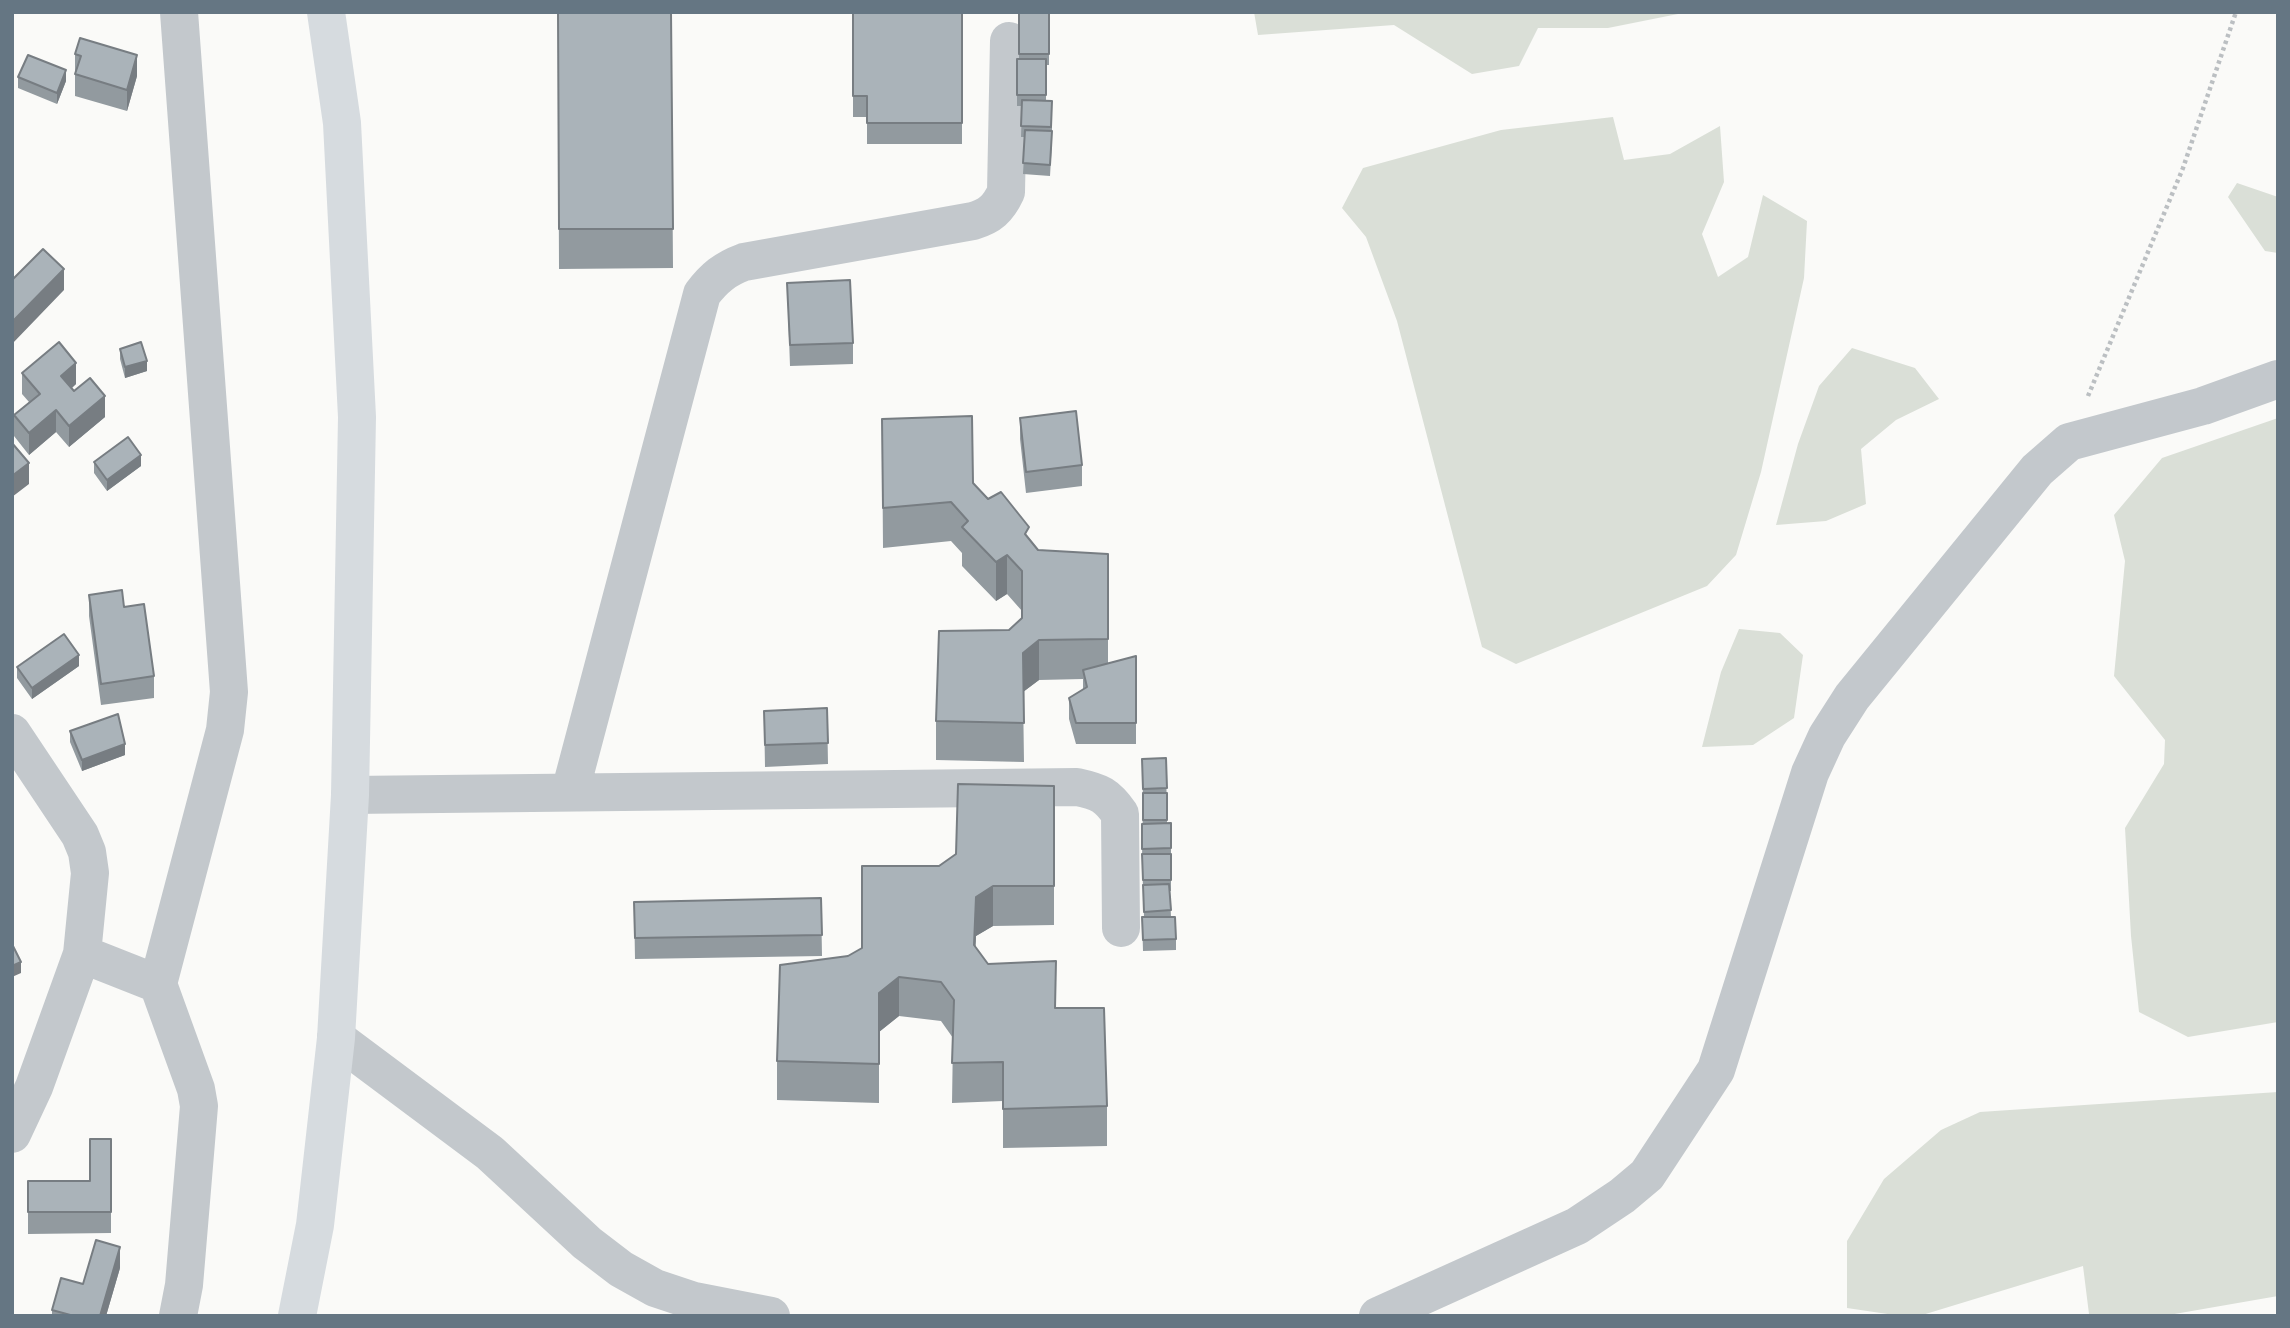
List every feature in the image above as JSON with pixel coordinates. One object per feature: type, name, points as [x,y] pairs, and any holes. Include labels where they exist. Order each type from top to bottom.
[{"type":"main road","points":[[297,1316],[315,1225],[336,1038],[350,795],[356,417],[342,123],[326,12]]},
{"type":"street","points":[[178,12],[229,692],[225,730],[158,984],[189,1064],[199,1106],[184,1286],[178,1316]]},
{"type":"street","points":[[569,792],[702,294],[712,281],[728,268],[744,262],[987,217],[999,206],[1006,192],[1009,41]]},
{"type":"street","points":[[1378,1316],[1577,1226],[1622,1196],[1647,1175],[1716,1070],[1810,773],[1827,736],[1852,697],[2028,481],[2069,442],[2203,406],[2278,379]]},
{"type":"street","points":[[12,733],[79,835],[87,852],[90,873],[82,954],[23,1084],[12,1134]]},
{"type":"street","points":[[350,795],[1077,787],[1099,791],[1120,814],[1121,928]]},
{"type":"street","points":[[82,954],[158,984]]},
{"type":"street","points":[[336,1038],[490,1153],[587,1243],[621,1269],[655,1288],[681,1297],[771,1316]]},
{"type":"path","points":[[2069,442],[2183,167],[2236,12]]},
{"type":"shaded area","points":[[1254,12],[1688,12],[1608,28],[1538,28],[1519,66],[1472,74],[1394,25],[1258,35]]},
{"type":"shaded area","points":[[1613,117],[1624,160],[1670,154],[1720,126],[1724,182],[1702,234],[1718,277],[1748,257],[1763,195],[1807,221],[1804,278],[1761,472],[1736,555],[1707,586],[1516,664],[1482,647],[1397,321],[1366,237],[1342,208],[1363,168],[1501,130]]},
{"type":"shaded area","points":[[2237,183],[2278,197],[2278,253],[2265,251],[2228,197]]},
{"type":"shaded area","points":[[1852,348],[1915,368],[1939,399],[1896,420],[1861,449],[1866,504],[1826,521],[1776,525],[1798,444],[1819,386]]},
{"type":"shaded area","points":[[2278,418],[2278,1022],[2188,1037],[2139,1012],[2131,936],[2125,828],[2164,764],[2165,740],[2114,676],[2125,561],[2114,515],[2162,458]]},
{"type":"shaded area","points":[[1739,629],[1780,633],[1803,655],[1794,718],[1753,745],[1702,747],[1721,672]]},
{"type":"shaded area","points":[[2278,1092],[2278,1296],[2163,1316],[2089,1314],[2083,1266],[1919,1316],[1847,1308],[1847,1241],[1884,1179],[1941,1130],[1980,1112]]},
{"type":"building","points":[[558,12],[671,12],[673,229],[559,229]]},
{"type":"building","points":[[853,12],[962,12],[962,123],[867,123],[867,96],[853,96]]},
{"type":"building","points":[[1019,12],[1049,12],[1049,54],[1019,54]]},
{"type":"building","points":[[80,38],[137,55],[127,90],[75,74],[81,56],[75,54]]},
{"type":"building","points":[[28,55],[66,70],[57,93],[18,77]]},
{"type":"building","points":[[1017,59],[1046,59],[1046,95],[1017,95]]},
{"type":"building","points":[[1022,100],[1052,101],[1051,127],[1021,126]]},
{"type":"building","points":[[1025,130],[1052,131],[1050,165],[1023,163]]},
{"type":"building","points":[[43,249],[64,269],[12,322],[12,280]]},
{"type":"building","points":[[850,280],[853,343],[790,345],[787,283]]},
{"type":"building","points":[[59,342],[76,363],[61,376],[74,391],[90,378],[105,396],[69,426],[56,410],[29,433],[14,415],[40,394],[22,373]]},
{"type":"building","points":[[141,342],[147,361],[125,367],[120,349]]},
{"type":"building","points":[[1076,411],[1082,465],[1026,472],[1020,418]]},
{"type":"building","points":[[972,416],[973,483],[988,499],[1001,492],[1029,527],[1025,534],[1038,550],[1108,554],[1108,639],[1039,640],[1023,653],[1024,723],[936,721],[939,631],[1009,630],[1022,618],[1022,571],[1007,555],[996,562],[962,527],[968,521],[951,502],[883,508],[882,419]]},
{"type":"building","points":[[128,437],[141,455],[107,480],[94,462]]},
{"type":"building","points":[[12,443],[29,463],[12,476]]},
{"type":"building","points":[[122,590],[124,607],[144,604],[154,676],[101,684],[89,595]]},
{"type":"building","points":[[64,634],[79,655],[32,688],[17,667]]},
{"type":"building","points":[[1136,656],[1136,723],[1076,723],[1069,698],[1087,687],[1083,670]]},
{"type":"building","points":[[827,708],[828,743],[765,745],[764,711]]},
{"type":"building","points":[[118,714],[125,744],[82,760],[70,731]]},
{"type":"building","points":[[1166,758],[1167,788],[1143,789],[1142,759]]},
{"type":"building","points":[[958,784],[1054,786],[1054,886],[993,886],[976,897],[974,945],[988,964],[1056,961],[1055,1008],[1104,1008],[1107,1106],[1003,1109],[1003,1062],[952,1063],[954,1000],[941,982],[899,977],[879,993],[879,1064],[777,1061],[780,965],[848,956],[862,948],[862,866],[939,866],[956,854]]},
{"type":"building","points":[[1143,793],[1167,793],[1167,820],[1143,820]]},
{"type":"building","points":[[1171,823],[1171,848],[1142,849],[1142,824]]},
{"type":"building","points":[[1142,854],[1171,854],[1171,880],[1143,880]]},
{"type":"building","points":[[1169,884],[1171,910],[1144,912],[1143,885]]},
{"type":"building","points":[[821,898],[822,935],[635,938],[634,902]]},
{"type":"building","points":[[1142,917],[1175,917],[1176,939],[1143,940]]},
{"type":"building","points":[[12,944],[21,962],[12,966]]},
{"type":"building","points":[[90,1139],[111,1139],[111,1212],[28,1212],[28,1181],[90,1181]]},
{"type":"building","points":[[96,1240],[120,1247],[100,1316],[74,1316],[52,1310],[61,1278],[83,1284]]}]
